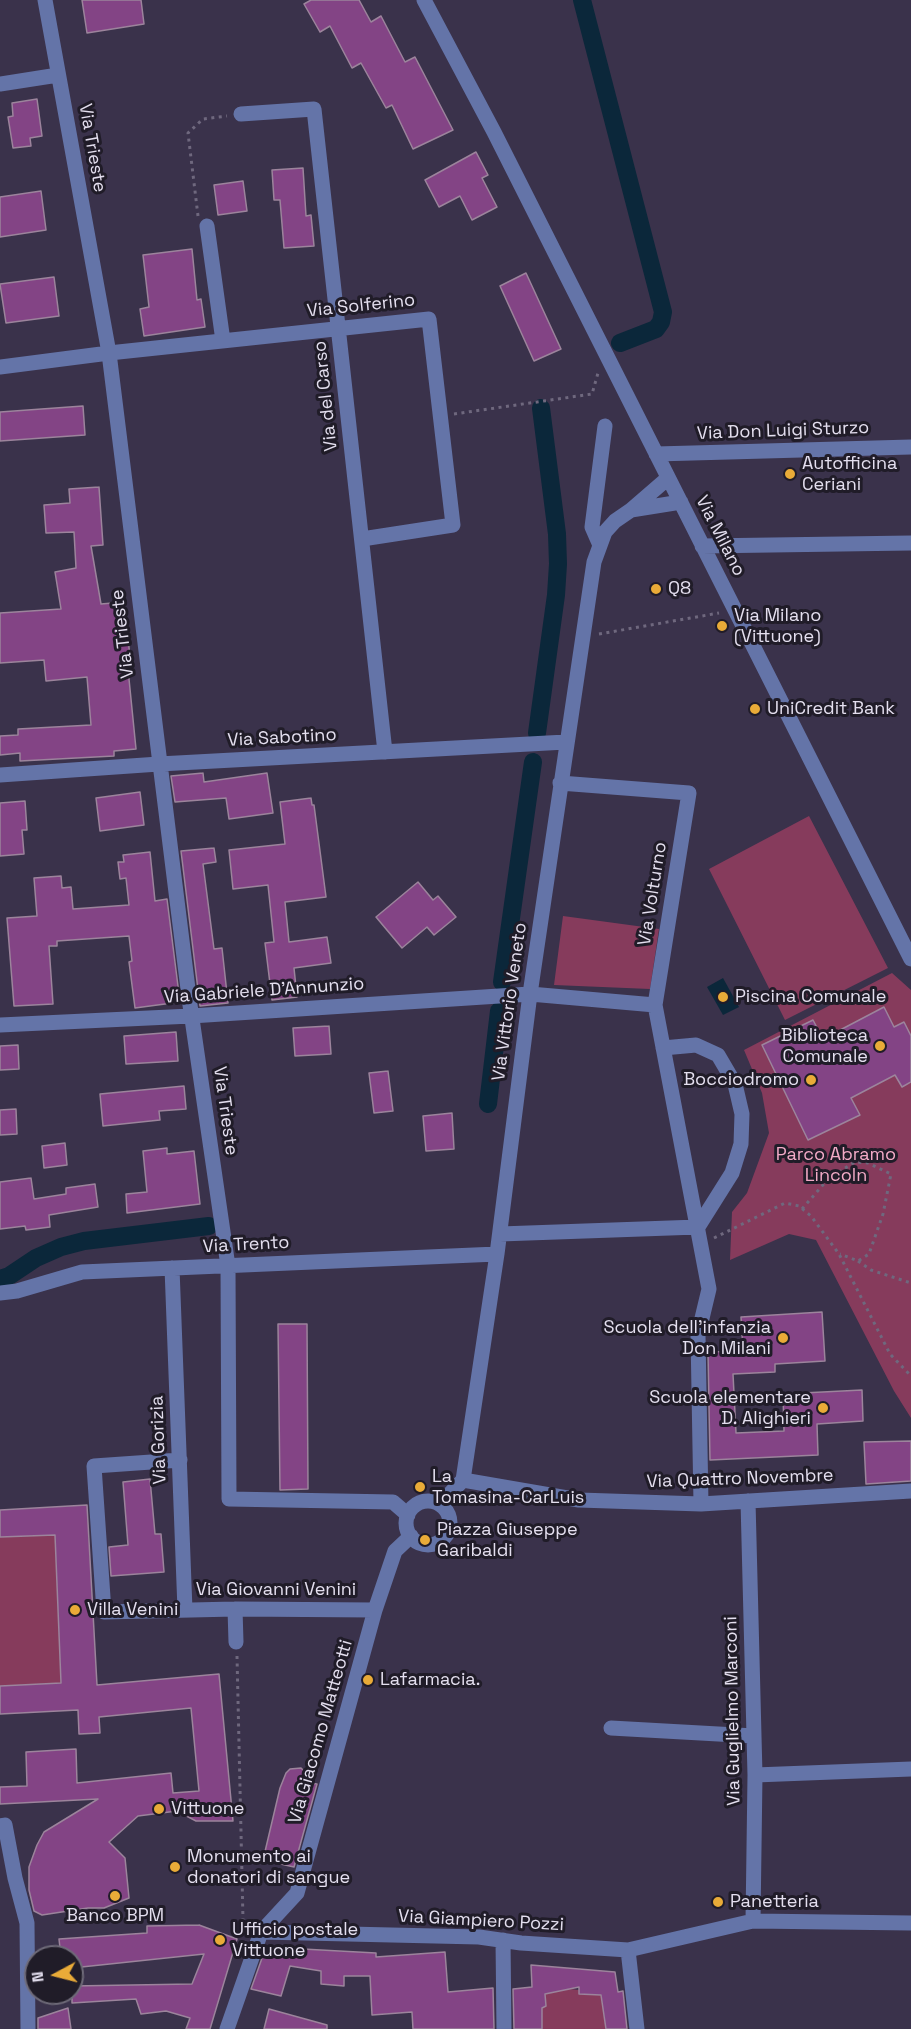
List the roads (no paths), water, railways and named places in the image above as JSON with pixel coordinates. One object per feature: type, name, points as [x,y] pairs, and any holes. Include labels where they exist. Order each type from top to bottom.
[{"type":"street","name":"Via Trieste","points":[[45,0],[109,353],[191,1016],[228,1266],[229,1499],[393,1502],[408,1515]]},
{"type":"street","name":"Via Milano","points":[[424,0],[494,132],[911,958]]},
{"type":"street","points":[[0,84],[58,75]]},
{"type":"street","name":"Via del Carso","points":[[241,114],[314,109],[385,752]]},
{"type":"street","points":[[207,226],[223,341]]},
{"type":"street","name":"Via Solferino","points":[[0,368],[109,353],[429,319],[453,525],[362,539]]},
{"type":"street","points":[[600,543],[592,527],[605,426]]},
{"type":"street","name":"Via Don Luigi Sturzo","points":[[656,454],[911,447]]},
{"type":"street","name":"Via Vittorio Veneto","points":[[463,1480],[500,1234],[530,994],[560,783],[594,562],[605,532],[615,521],[668,478]]},
{"type":"street","points":[[630,510],[681,502]]},
{"type":"street","points":[[702,546],[911,543]]},
{"type":"street","name":"Via Sabotino","points":[[0,775],[566,742]]},
{"type":"street","name":"Via Volturno","points":[[560,783],[688,793],[655,1005]]},
{"type":"street","points":[[530,994],[655,1005],[709,1289],[698,1335],[701,1504]]},
{"type":"street","name":"Via Gabriele D'Annunzio","points":[[0,1025],[191,1016],[530,994]]},
{"type":"street","points":[[663,1047],[696,1045],[718,1055],[735,1084],[742,1114],[741,1144],[732,1173],[698,1227]]},
{"type":"street","points":[[500,1234],[698,1227]]},
{"type":"street","name":"Via Trento","points":[[0,1293],[17,1291],[82,1272],[497,1254]]},
{"type":"street","name":"Via Gorizia","points":[[172,1268],[185,1610]]},
{"type":"street","name":"Via Giovanni Venini","points":[[180,1460],[94,1466],[104,1612],[235,1609],[375,1610]]},
{"type":"street","points":[[440,1504],[463,1480]]},
{"type":"street","name":"Via Quattro Novembre","points":[[463,1480],[579,1500],[701,1504],[911,1491]]},
{"type":"street","points":[[425,1501],[440,1504],[450,1521],[450,1528],[442,1540],[430,1545],[423,1544],[411,1536],[407,1522],[408,1515],[418,1503],[425,1501]]},
{"type":"street","name":"Via Guglielmo Marconi","points":[[748,1501],[755,1775],[753,1921]]},
{"type":"street","name":"Via Giacomo Matteotti","points":[[261,1932],[297,1893],[375,1610],[395,1551],[411,1536]]},
{"type":"street","points":[[235,1609],[236,1642]]},
{"type":"street","points":[[611,1728],[754,1736]]},
{"type":"street","points":[[755,1775],[911,1768]]},
{"type":"street","points":[[3,1826],[27,1923],[28,2029]]},
{"type":"street","name":"Via Giampiero Pozzi","points":[[261,1932],[479,1937],[628,1950],[753,1921],[911,1923]]},
{"type":"street","points":[[228,2029],[261,1932]]},
{"type":"street","points":[[502,1940],[504,2029]]},
{"type":"street","points":[[628,1950],[637,2029]]},
{"type":"water","name":"Piscina Comunale","points":[[723,978],[739,1007],[723,1015],[707,987]]},
{"type":"waterway","points":[[582,0],[663,312],[661,322],[656,329],[620,343]]},
{"type":"waterway","points":[[537,733],[556,595],[558,564],[557,534],[541,408]]},
{"type":"waterway","points":[[502,982],[533,762]]},
{"type":"waterway","points":[[488,1104],[499,1011]]},
{"type":"waterway","points":[[0,1279],[9,1276],[36,1258],[61,1247],[84,1241],[209,1226]]},
{"type":"place","name":"Autofficina Ceriani","points":[[790,474]]},
{"type":"place","name":"Q8","points":[[656,589]]},
{"type":"place","name":"Via Milano (Vittuone)","points":[[722,626]]},
{"type":"place","name":"UniCredit Bank","points":[[755,709]]},
{"type":"place","name":"Piscina Comunale","points":[[723,997]]},
{"type":"place","name":"Biblioteca Comunale","points":[[880,1046]]},
{"type":"place","name":"Bocciodromo","points":[[811,1080]]},
{"type":"place","name":"Scuola dell'infanzia Don Milani","points":[[783,1338]]},
{"type":"place","name":"Scuola elementare D. Alighieri","points":[[823,1408]]},
{"type":"place","name":"La Tomasina-CarLuis","points":[[420,1487]]},
{"type":"place","name":"Piazza Giuseppe Garibaldi","points":[[425,1540]]},
{"type":"place","name":"Villa Venini","points":[[75,1610]]},
{"type":"place","name":"Lafarmacia.","points":[[368,1680]]},
{"type":"place","name":"Vittuone","points":[[159,1809]]},
{"type":"place","name":"Monumento ai donatori di sangue","points":[[175,1867]]},
{"type":"place","name":"Banco BPM","points":[[115,1896]]},
{"type":"place","name":"Panetteria","points":[[718,1902]]},
{"type":"place","name":"Ufficio postale Vittuone","points":[[220,1940]]},
{"type":"park label","name":"Parco Abramo Lincoln","points":[[836,1165]]}]
